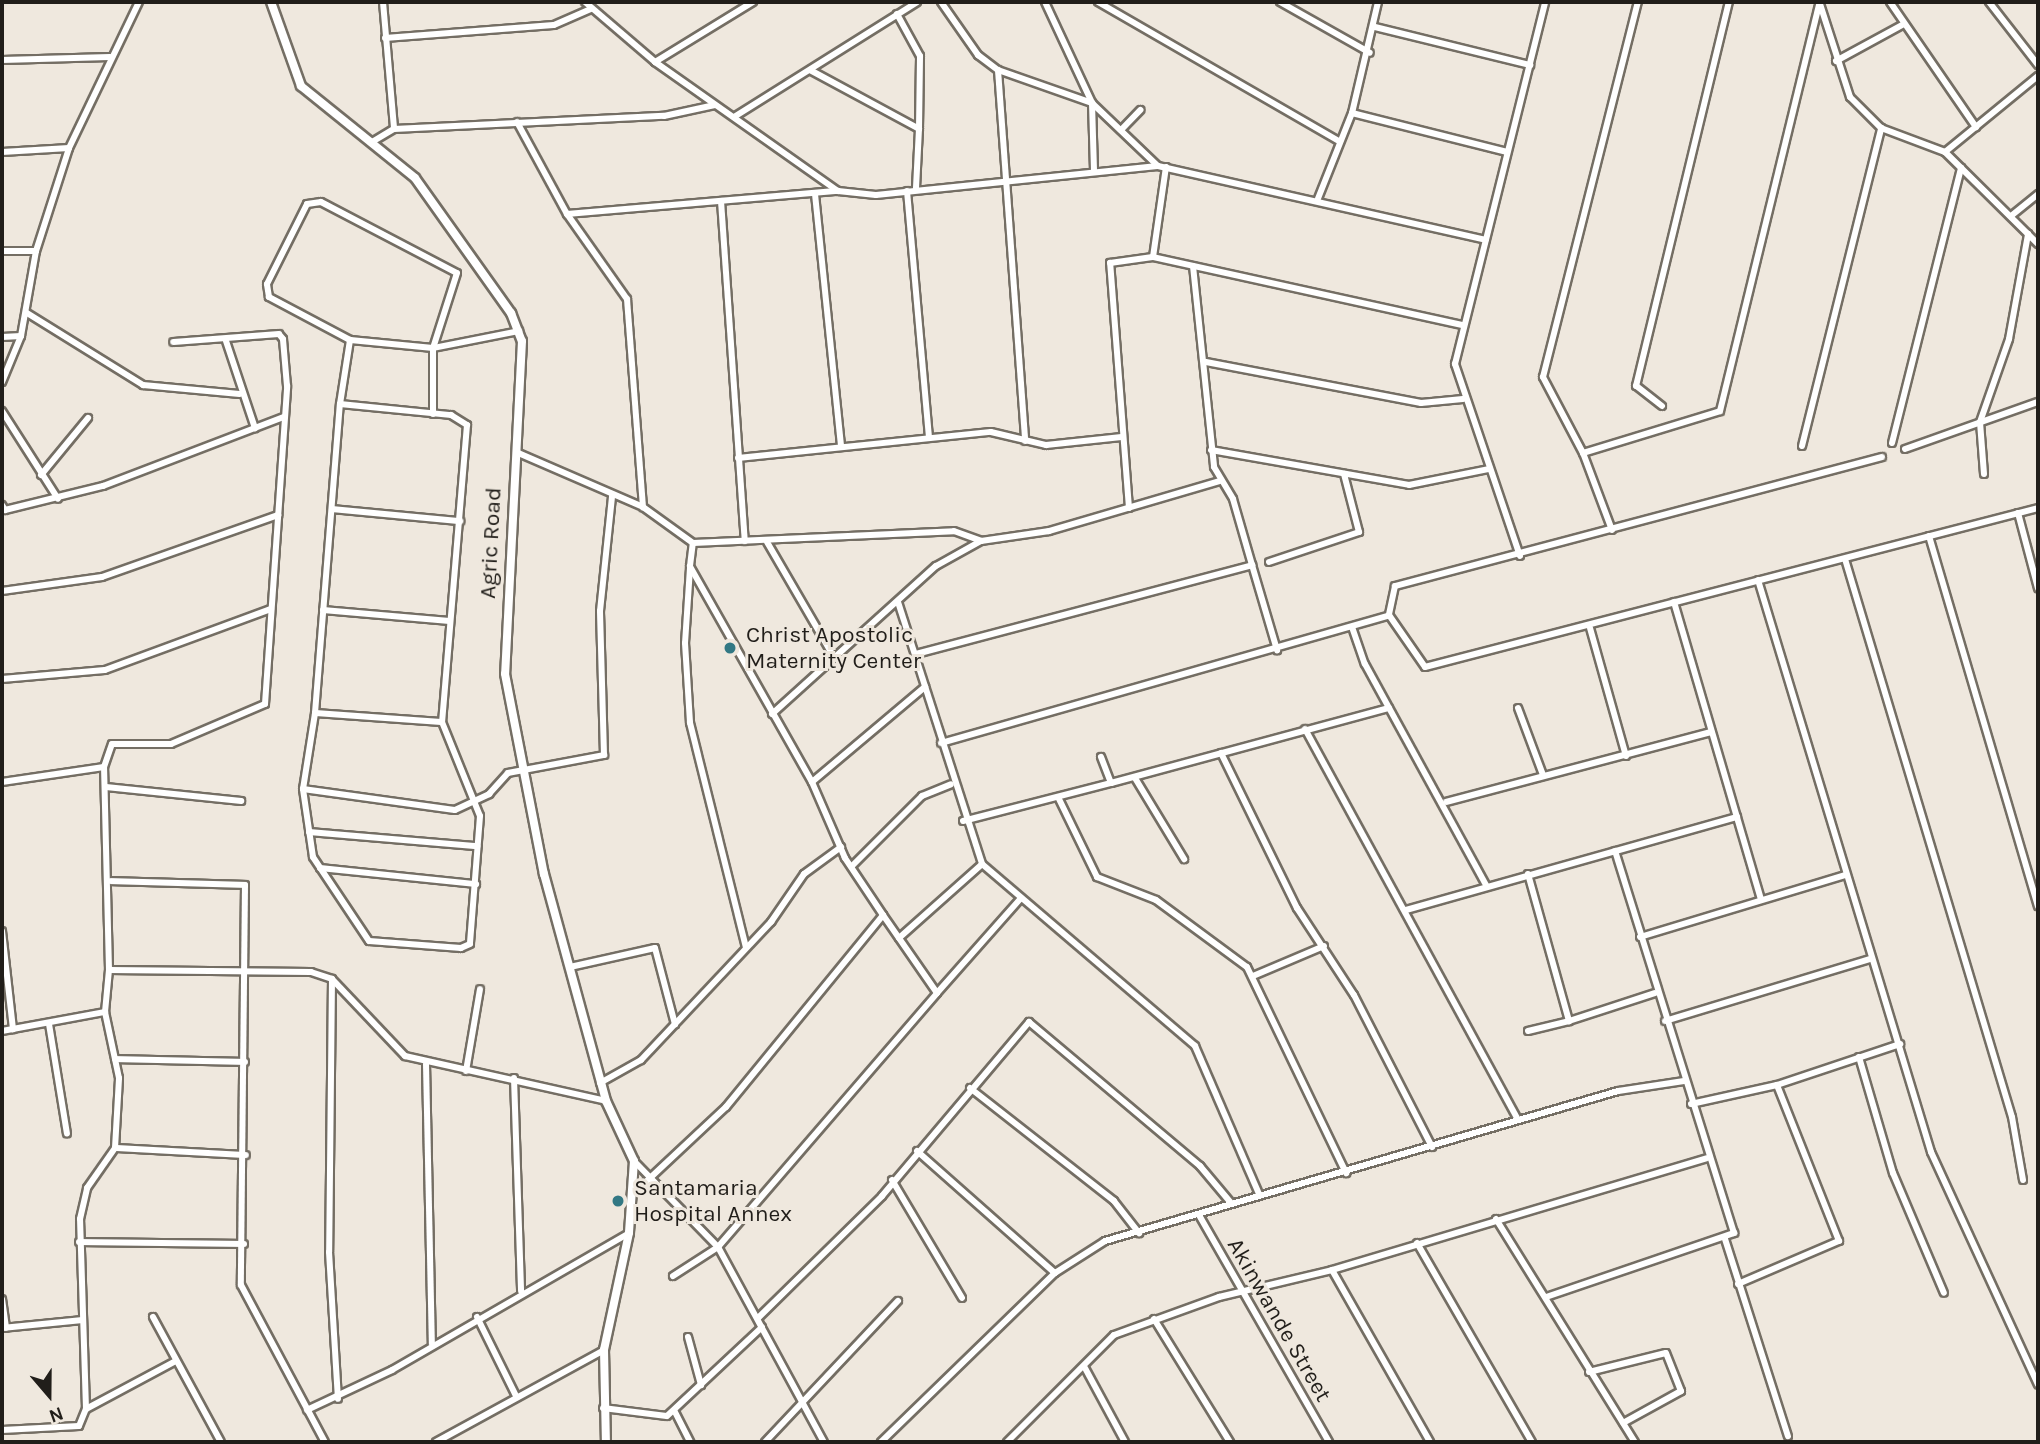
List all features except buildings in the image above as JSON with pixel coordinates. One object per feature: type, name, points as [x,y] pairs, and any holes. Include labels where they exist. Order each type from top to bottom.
[{"type":"street","points":[[2,382],[21,336],[36,251],[69,148],[110,57],[139,2]]},
{"type":"street","points":[[271,2],[301,86],[372,142],[424,189],[519,331],[433,348],[350,340],[266,292],[307,204],[314,201],[457,273],[433,348],[433,414]]},
{"type":"street","points":[[383,2],[394,129]]},
{"type":"street","points":[[585,2],[655,62],[838,191]]},
{"type":"street","points":[[655,62],[753,2]]},
{"type":"street","points":[[734,117],[917,2]]},
{"type":"street","points":[[941,2],[978,55],[998,70],[1092,103]]},
{"type":"street","points":[[1045,2],[1092,103],[1162,166]]},
{"type":"street","points":[[1098,2],[1339,141]]},
{"type":"street","points":[[1280,2],[1370,53]]},
{"type":"street","points":[[1317,201],[1352,113],[1370,53],[1378,2]]},
{"type":"street","points":[[1520,556],[1463,398],[1455,364],[1545,2]]},
{"type":"street","points":[[1612,530],[1583,453],[1543,377],[1638,2]]},
{"type":"street","points":[[1662,406],[1636,386],[1729,2]]},
{"type":"street","points":[[1583,453],[1720,411],[1820,2]]},
{"type":"street","points":[[1820,2],[1836,61],[1850,97],[1881,128],[1945,152],[2038,244]]},
{"type":"street","points":[[1890,2],[1902,25],[1976,127]]},
{"type":"street","points":[[1989,2],[2038,65]]},
{"type":"street","points":[[385,38],[554,25],[590,9]]},
{"type":"street","points":[[897,14],[920,56],[916,188]]},
{"type":"street","points":[[1836,61],[1902,25]]},
{"type":"street","points":[[1375,27],[1530,65]]},
{"type":"street","points":[[2,60],[110,57]]},
{"type":"street","points":[[810,70],[919,129]]},
{"type":"street","points":[[998,70],[1026,441]]},
{"type":"street","points":[[1945,152],[2038,76]]},
{"type":"street","points":[[1092,103],[1094,171]]},
{"type":"street","points":[[372,142],[394,129],[664,116],[715,104]]},
{"type":"street","points":[[1121,130],[1140,110]]},
{"type":"street","points":[[1352,113],[1507,152]]},
{"type":"street","points":[[517,122],[567,214],[627,299],[643,508]]},
{"type":"street","points":[[1802,446],[1881,128]]},
{"type":"street","points":[[2,152],[69,148]]},
{"type":"street","points":[[567,214],[838,191],[907,191],[916,188],[1162,166],[1486,240]]},
{"type":"street","points":[[1153,257],[1162,166]]},
{"type":"street","points":[[1892,443],[1961,168]]},
{"type":"street","points":[[907,191],[929,437]]},
{"type":"street","points":[[815,194],[841,447]]},
{"type":"street","points":[[2011,216],[2038,194]]},
{"type":"street","points":[[722,201],[745,541]]},
{"type":"street","points":[[1984,474],[1980,422],[2009,339],[2028,234]]},
{"type":"street","points":[[2,251],[36,251]]},
{"type":"street","points":[[1129,508],[1110,263],[1153,257],[1463,324]]},
{"type":"street","points":[[1193,266],[1206,362],[1211,450],[1220,481],[1233,499],[1277,650]]},
{"type":"street","points":[[27,313],[143,385],[240,394]]},
{"type":"street","name":"Agric Road","points":[[519,331],[516,452],[504,659],[520,772],[600,1083],[635,1161]]},
{"type":"street","points":[[2,337],[21,336]]},
{"type":"street","points":[[2,1430],[79,1426],[86,1409],[79,1242],[84,1194],[115,1148],[115,1059],[105,1012],[111,881],[104,767],[116,743],[171,744],[261,709],[271,609],[284,416],[282,336],[173,342]]},
{"type":"street","points":[[340,404],[461,418],[467,425],[442,722],[477,801],[476,884],[470,944],[369,941],[320,868],[309,832],[303,789],[314,713],[340,404],[350,340]]},
{"type":"street","points":[[226,341],[240,394],[255,428]]},
{"type":"street","points":[[1206,362],[1422,403],[1463,398]]},
{"type":"street","points":[[1905,449],[2038,402]]},
{"type":"street","points":[[2,411],[58,499]]},
{"type":"street","points":[[2,505],[5,510],[58,499],[284,416]]},
{"type":"street","points":[[41,475],[88,418]]},
{"type":"street","points":[[738,458],[991,432],[1026,441],[1122,437]]},
{"type":"street","points":[[1211,450],[1417,486],[1489,469]]},
{"type":"street","points":[[516,452],[568,470],[612,496],[643,508],[693,543],[767,542],[941,531],[981,541]]},
{"type":"street","points":[[1882,457],[1520,556],[1395,586],[1389,615],[1425,667],[1590,628],[1674,602],[2038,508]]},
{"type":"street","points":[[1269,562],[1359,532],[1344,474]]},
{"type":"street","points":[[772,714],[936,566],[981,541],[1048,531],[1220,481]]},
{"type":"street","points":[[303,789],[455,810],[477,801],[508,773],[599,758],[606,750],[600,611],[612,496]]},
{"type":"street","points":[[332,509],[460,521]]},
{"type":"street","points":[[2018,513],[2038,588]]},
{"type":"street","points":[[2,591],[102,577],[278,516]]},
{"type":"street","points":[[1929,536],[2038,906]]},
{"type":"street","points":[[767,542],[835,659]]},
{"type":"street","points":[[693,543],[685,643],[690,723],[746,947]]},
{"type":"street","points":[[1845,558],[2012,1117],[2024,1180]]},
{"type":"street","points":[[916,654],[1252,565]]},
{"type":"street","points":[[690,566],[812,782],[841,848],[937,993]]},
{"type":"street","points":[[1758,580],[1845,875],[1948,1200],[2038,1385]]},
{"type":"street","points":[[898,601],[916,654],[951,784],[963,821],[982,864],[1195,1046],[1260,1196]]},
{"type":"street","points":[[1674,602],[1761,899]]},
{"type":"street","points":[[2,679],[105,670],[271,609]]},
{"type":"street","points":[[323,610],[450,621]]},
{"type":"street","points":[[941,743],[1277,650],[1389,615]]},
{"type":"street","points":[[1352,627],[1389,708],[1446,803],[1486,884]]},
{"type":"street","points":[[1590,628],[1626,756]]},
{"type":"street","points":[[812,782],[925,687]]},
{"type":"street","points":[[963,821],[1059,799],[1389,708]]},
{"type":"street","points":[[1518,708],[1543,775]]},
{"type":"street","points":[[314,713],[442,722]]},
{"type":"street","points":[[1305,729],[1406,910],[1517,1120]]},
{"type":"street","points":[[1446,803],[1711,732]]},
{"type":"street","points":[[1221,753],[1297,908],[1324,946],[1432,1147]]},
{"type":"street","points":[[1101,757],[1111,783]]},
{"type":"street","points":[[2,782],[104,767]]},
{"type":"street","points":[[1135,778],[1184,859]]},
{"type":"street","points":[[852,866],[922,796],[951,784]]},
{"type":"street","points":[[106,787],[242,801]]},
{"type":"street","points":[[1059,799],[1097,877],[1156,900],[1253,976],[1346,1173]]},
{"type":"street","points":[[1406,910],[1486,884],[1737,817]]},
{"type":"street","points":[[309,832],[477,846]]},
{"type":"street","points":[[600,1083],[641,1060],[746,947],[804,874],[841,848]]},
{"type":"street","points":[[1546,1297],[1725,1239],[1735,1226],[1707,1158],[1655,993],[1615,851]]},
{"type":"street","points":[[899,938],[982,864]]},
{"type":"street","points":[[320,868],[476,884]]},
{"type":"street","points":[[1528,874],[1569,1021]]},
{"type":"street","points":[[1640,937],[1845,875]]},
{"type":"street","points":[[111,881],[245,885],[246,1301],[325,1442]]},
{"type":"street","points":[[673,1276],[718,1247],[1021,898]]},
{"type":"street","points":[[634,1193],[652,1181],[726,1107],[883,915]]},
{"type":"street","points":[[2,931],[13,1029]]},
{"type":"street","points":[[1253,976],[1324,946]]},
{"type":"street","points":[[570,967],[655,948],[675,1024]]},
{"type":"street","points":[[1665,1021],[1871,959]]},
{"type":"street","points":[[109,970],[246,970],[331,979],[387,1044],[426,1064],[514,1078],[606,1101]]},
{"type":"street","points":[[331,979],[329,1252],[338,1399]]},
{"type":"street","points":[[466,1071],[480,989]]},
{"type":"street","points":[[1528,1031],[1569,1021],[1655,993]]},
{"type":"street","points":[[2,1031],[105,1012]]},
{"type":"street","points":[[758,1318],[833,1248],[1029,1022],[1200,1166],[1231,1203]]},
{"type":"street","points":[[50,1024],[67,1134]]},
{"type":"street","points":[[1691,1104],[1777,1085],[1900,1044]]},
{"type":"street","points":[[1859,1057],[1893,1173],[1944,1293]]},
{"type":"street","points":[[115,1059],[245,1062]]},
{"type":"street","points":[[426,1064],[432,1344]]},
{"type":"street","points":[[514,1078],[521,1291]]},
{"type":"street","points":[[881,1442],[1055,1273],[1105,1241],[1199,1215],[1231,1203],[1346,1173],[1647,1083],[1684,1081]]},
{"type":"street","points":[[1738,1284],[1839,1241],[1777,1085]]},
{"type":"street","points":[[970,1088],[1114,1201],[1139,1233]]},
{"type":"street","points":[[115,1148],[246,1155]]},
{"type":"street","points":[[917,1151],[1055,1273]]},
{"type":"street","points":[[1007,1442],[1085,1367],[1104,1341],[1154,1319],[1240,1293],[1332,1270],[1707,1158]]},
{"type":"street","points":[[635,1161],[718,1247],[824,1442]]},
{"type":"street","points":[[606,1442],[603,1408],[604,1350],[629,1233],[635,1161]]},
{"type":"street","points":[[892,1180],[962,1298]]},
{"type":"street","name":"Akinwande Street","points":[[1199,1215],[1240,1293],[1329,1442]]},
{"type":"street","points":[[1496,1219],[1635,1442]]},
{"type":"street","points":[[307,1410],[338,1399],[521,1291],[629,1233]]},
{"type":"street","points":[[1725,1239],[1788,1436]]},
{"type":"street","points":[[79,1242],[244,1244]]},
{"type":"street","points":[[1418,1243],[1532,1442]]},
{"type":"street","points":[[1332,1270],[1430,1442]]},
{"type":"street","points":[[2,1298],[4,1328],[83,1320]]},
{"type":"street","points":[[765,1442],[898,1301]]},
{"type":"street","points":[[153,1317],[217,1441]]},
{"type":"street","points":[[477,1317],[516,1396]]},
{"type":"street","points":[[1154,1319],[1230,1442]]},
{"type":"street","points":[[603,1408],[654,1418],[675,1412],[762,1327]]},
{"type":"street","points":[[688,1337],[701,1385]]},
{"type":"street","points":[[436,1442],[604,1350]]},
{"type":"street","points":[[1589,1372],[1666,1353],[1681,1391],[1623,1423]]},
{"type":"street","points":[[86,1409],[176,1361]]},
{"type":"street","points":[[1085,1367],[1125,1442]]},
{"type":"street","points":[[675,1412],[690,1442]]},
{"type":"place","name":"Christ Apostolic Maternity Center","points":[[730,648]]},
{"type":"place","name":"Santamaria Hospital Annex","points":[[618,1201]]}]
